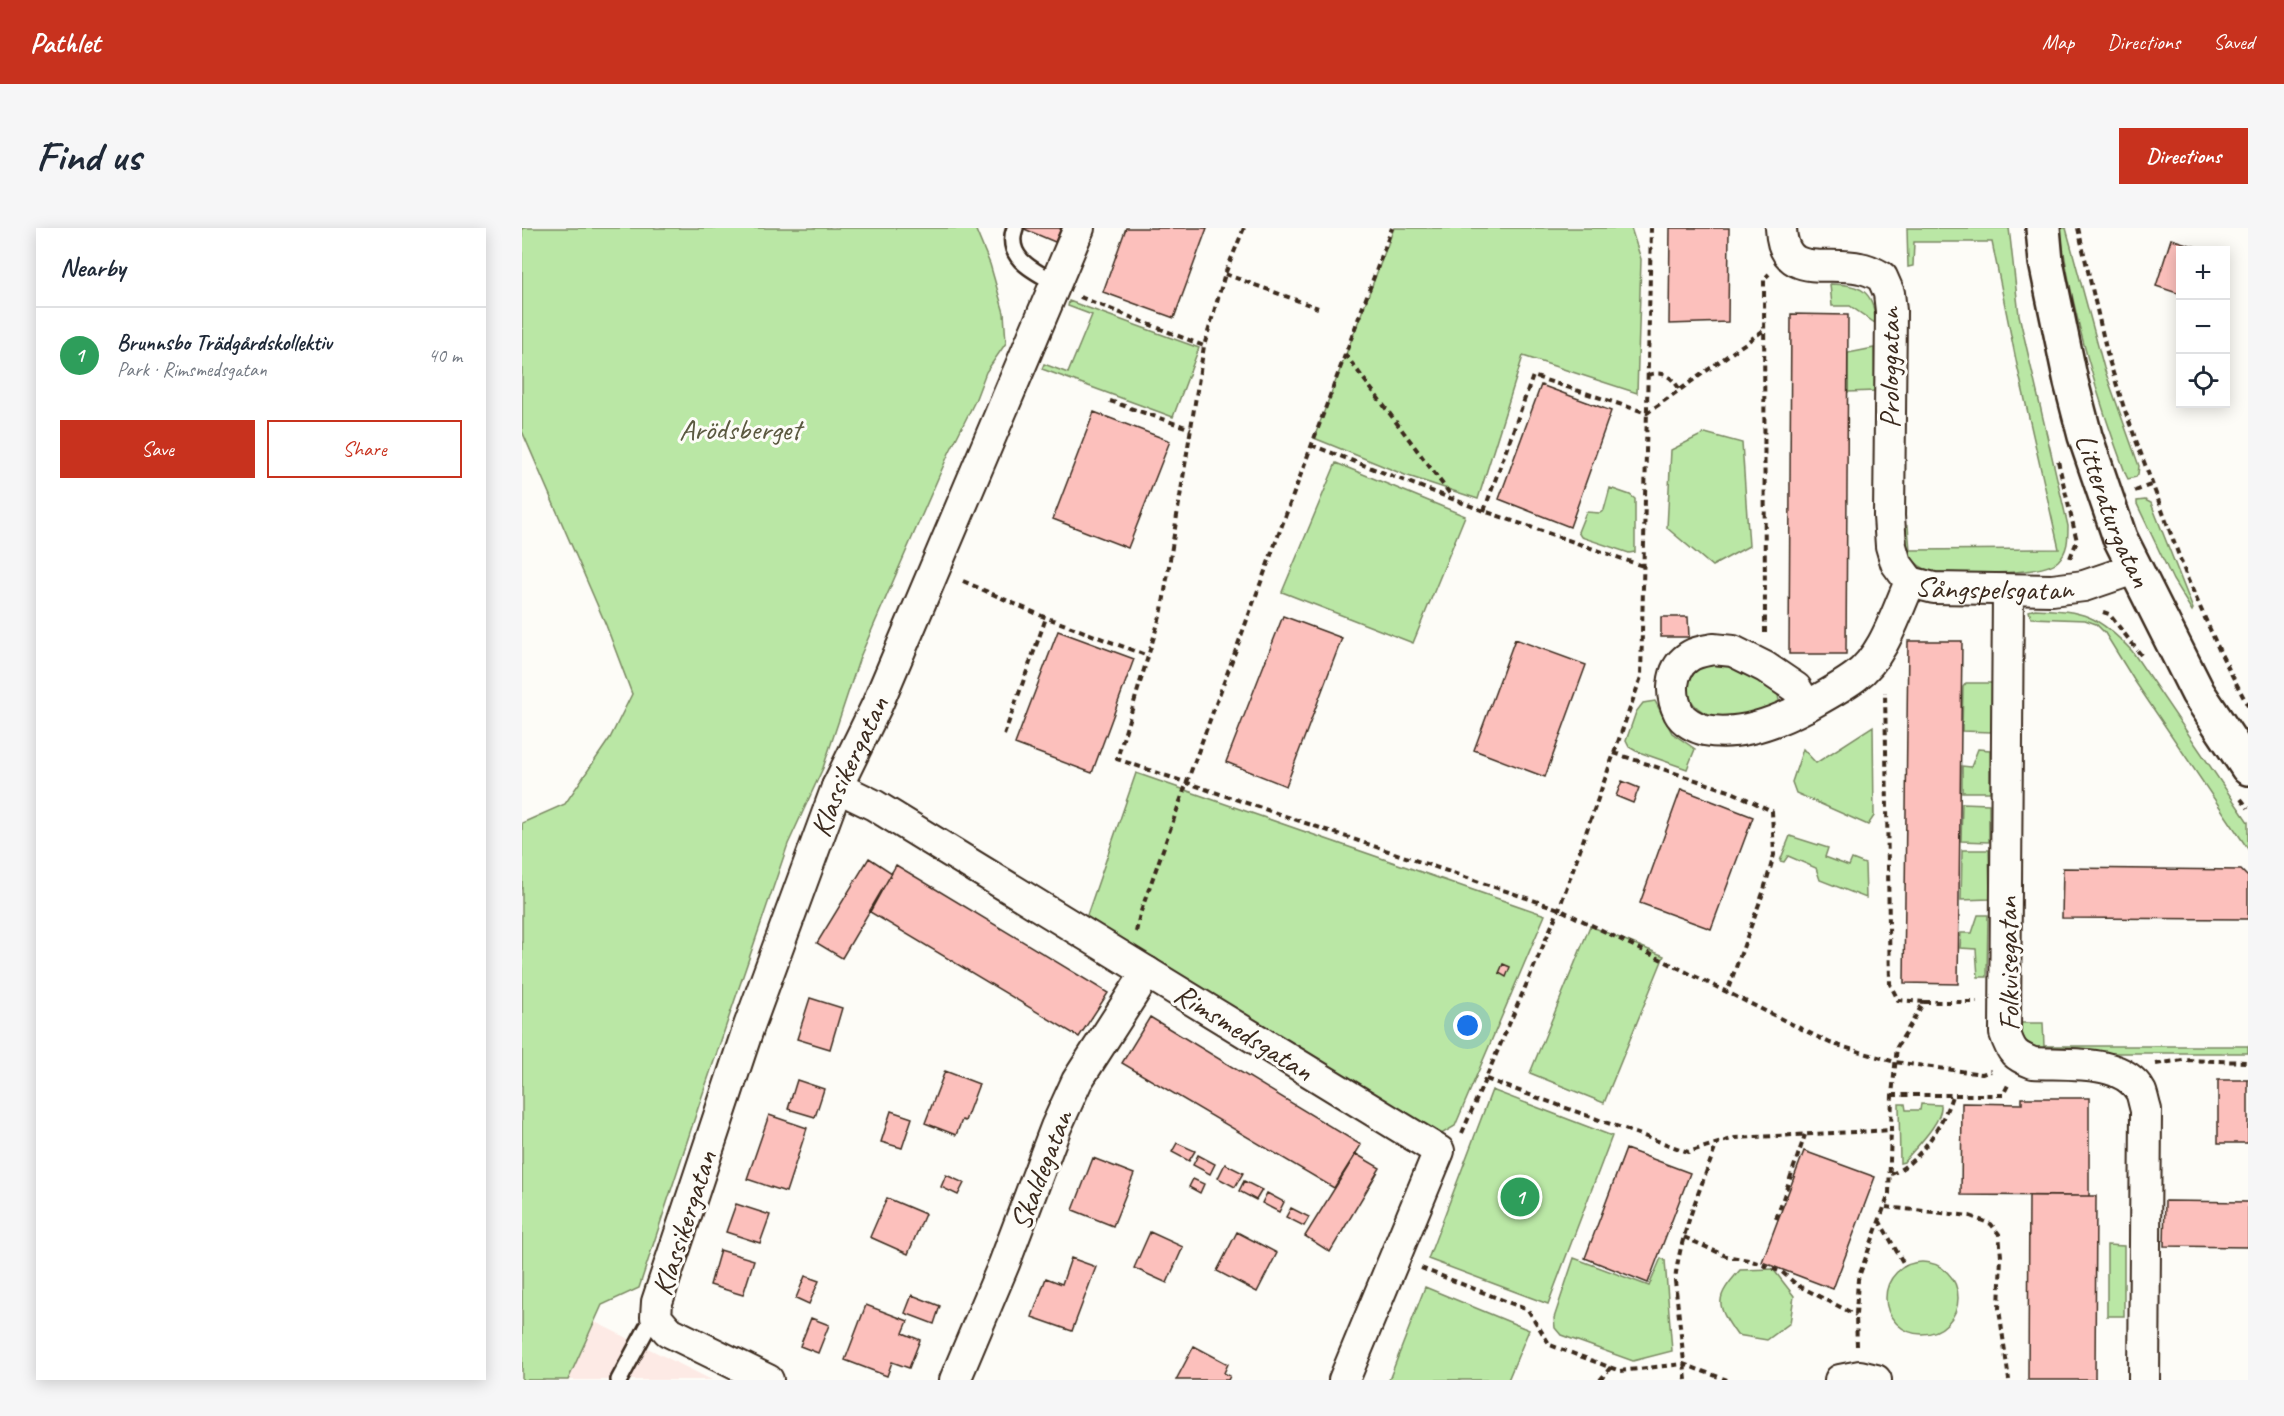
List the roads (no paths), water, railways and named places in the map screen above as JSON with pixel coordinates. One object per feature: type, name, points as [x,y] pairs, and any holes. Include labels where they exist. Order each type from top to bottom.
[{"type":"street","name":"Klassikergatan","points":[[768,1380],[668,1331],[656,1317],[657,1302],[749,1026],[837,787],[877,705],[1079,228]]},
{"type":"street","name":"Litteraturgatan","points":[[2043,228],[2046,262],[2071,382],[2085,436],[2120,538],[2198,693],[2248,768]]},
{"type":"street","name":"Prologgatan","points":[[1784,240],[1796,261],[1812,266],[1859,267],[1882,277],[1889,293],[1890,546],[1896,563],[1910,582]]},
{"type":"street","name":"Sångspelsgatan","points":[[1808,706],[1796,688],[1765,667],[1733,651],[1713,650],[1686,658],[1677,669],[1672,686],[1679,714],[1691,724],[1705,730],[1725,731],[1753,728],[1789,716],[1808,706],[1856,676],[1870,662],[1889,629],[1910,582],[1934,588],[2052,590],[2084,586],[2134,569]]},
{"type":"street","name":"Folkvisegatan","points":[[2008,590],[2005,1033],[2010,1050],[2023,1059],[2033,1063],[2105,1067],[2131,1079],[2141,1092],[2146,1110],[2144,1380]]},
{"type":"street","name":"Rimsmedsgatan","points":[[837,787],[874,805],[1438,1151],[1344,1380]]},
{"type":"street","name":"Skaldegatan","points":[[956,1380],[1004,1264],[1056,1127],[1077,1081],[1138,967]]},
{"type":"lane","points":[[1015,228],[1011,239],[1015,253],[1024,264],[1055,285]]},
{"type":"lane","name":"Klassikergatan","points":[[619,1380],[646,1328],[656,1317]]},
{"type":"place","name":"Brunnsbo Trädgårdskollektiv","points":[[1520,1197]]},
{"type":"park label","name":"Arödsberget","points":[[740,429]]}]
